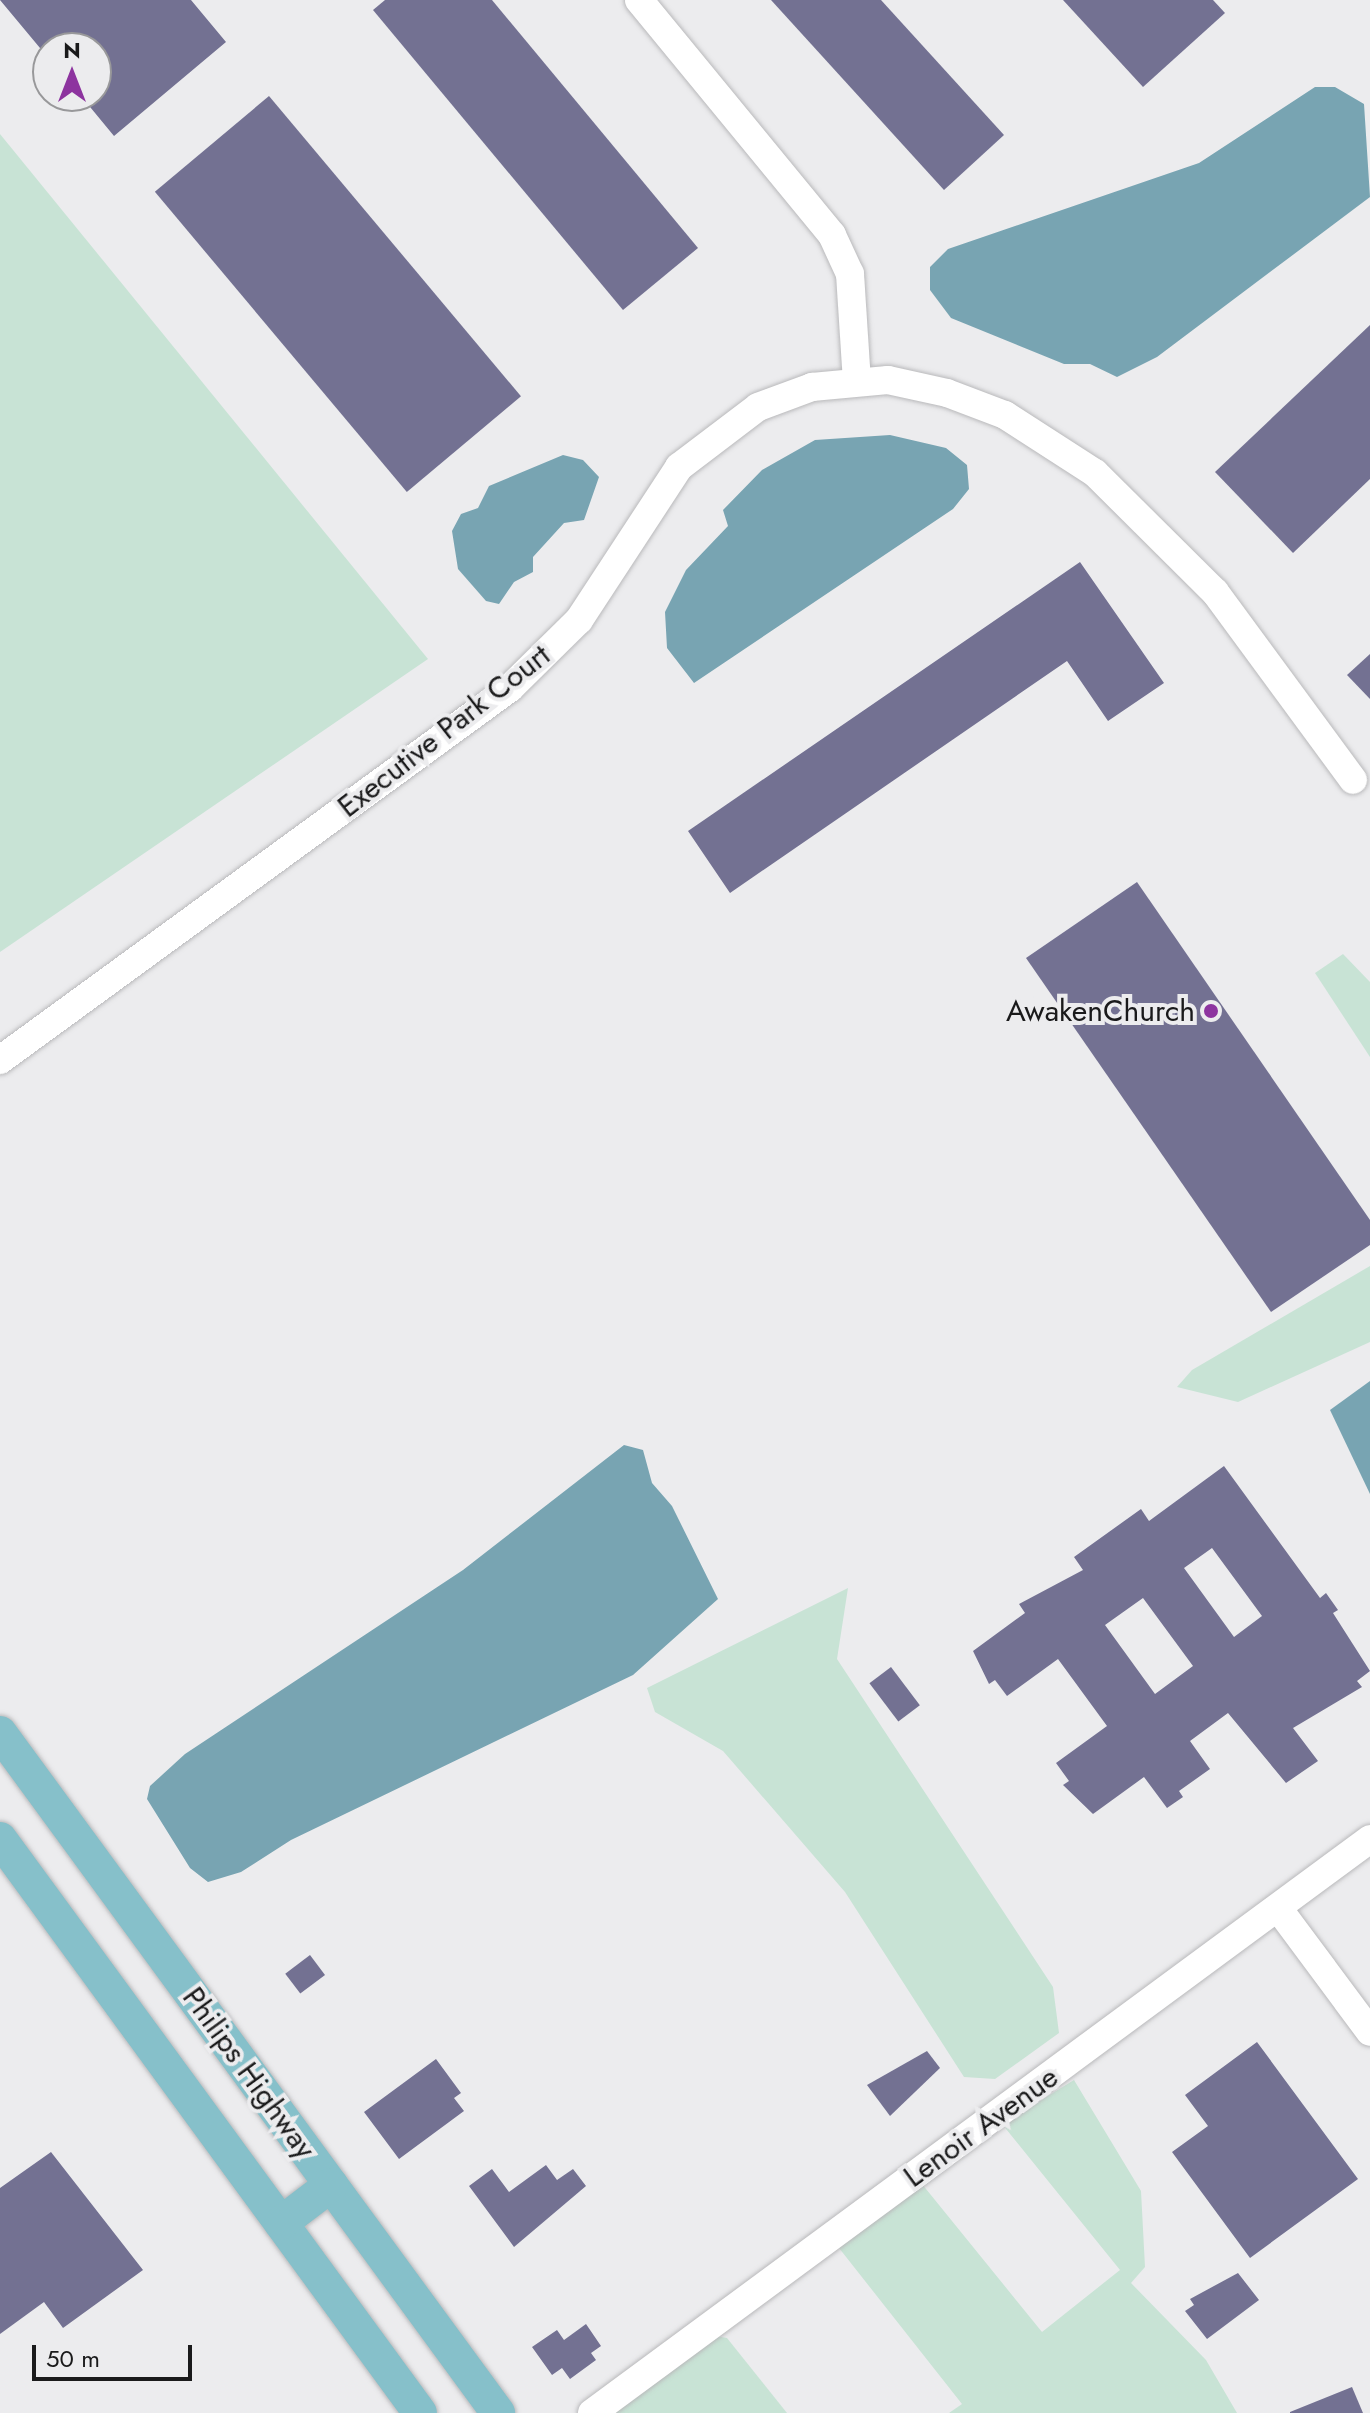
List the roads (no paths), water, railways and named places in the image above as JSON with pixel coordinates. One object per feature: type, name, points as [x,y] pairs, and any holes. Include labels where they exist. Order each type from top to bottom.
[{"type":"main road","name":"Philips Highway","points":[[0,1733],[498,2413]]},
{"type":"main road","name":"Philips Highway","points":[[0,1839],[420,2413]]},
{"type":"main road","points":[[281,2223],[331,2185]]},
{"type":"street","points":[[639,0],[832,235],[850,274],[857,381]]},
{"type":"street","name":"Executive Park Court","points":[[0,1060],[517,682],[579,620],[668,479],[717,431],[784,396],[857,381],[888,380],[970,400],[1095,473],[1215,592],[1353,780]]},
{"type":"street","name":"Lenoir Avenue","points":[[592,2413],[1370,1839]]},
{"type":"street","points":[[1278,1908],[1370,2032]]},
{"type":"water","points":[[1315,87],[1335,87],[1364,104],[1370,197],[1157,357],[1117,377],[1090,364],[1064,364],[951,318],[930,290],[930,267],[948,249],[1199,163]]},
{"type":"water","points":[[890,435],[946,448],[967,465],[969,489],[953,509],[694,683],[667,648],[665,612],[686,570],[728,526],[723,510],[762,470],[815,440]]},
{"type":"water","points":[[563,455],[583,460],[599,477],[584,520],[564,523],[533,557],[533,572],[514,582],[499,604],[486,601],[458,569],[452,531],[461,514],[478,508],[489,486]]},
{"type":"water","points":[[1370,1381],[1370,1494],[1330,1410]]},
{"type":"water","points":[[624,1445],[643,1450],[652,1483],[672,1506],[718,1599],[633,1675],[291,1840],[241,1872],[208,1882],[190,1868],[147,1799],[150,1786],[185,1754],[463,1570]]},
{"type":"place","name":"AwakenChurch","points":[[1211,1011]]}]
